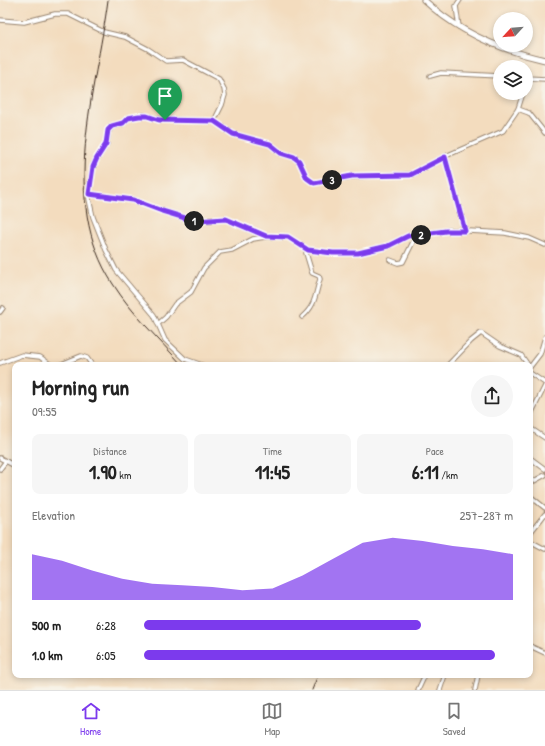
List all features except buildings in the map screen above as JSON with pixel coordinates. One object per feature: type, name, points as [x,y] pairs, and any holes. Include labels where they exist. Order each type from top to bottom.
[{"type":"highway","points":[[424,0],[436,12],[483,40],[511,52],[545,60]]},
{"type":"street","points":[[459,27],[456,6],[460,0]]},
{"type":"street","points":[[0,20],[24,22],[65,13],[104,32],[124,37],[148,48],[166,61],[183,60],[214,75],[223,85],[225,92],[224,100],[214,121]]},
{"type":"street","points":[[430,76],[441,73],[493,76]]},
{"type":"street","points":[[533,78],[545,79]]},
{"type":"street","points":[[194,362],[182,357],[165,340],[154,315],[116,270],[99,233],[89,194],[94,163],[106,144],[108,133],[112,126],[122,124],[128,118],[143,115],[159,120],[214,121],[233,134],[270,144],[281,153],[294,157],[299,161],[307,178],[314,183],[352,176],[410,175],[445,157],[502,132],[518,109],[521,100]]},
{"type":"street","points":[[518,109],[529,113],[545,133]]},
{"type":"street","points":[[445,157],[465,231]]},
{"type":"street","points":[[89,194],[133,200],[195,221],[226,219],[266,236]]},
{"type":"street","points":[[158,324],[166,317],[175,304],[191,292],[204,268],[220,252],[232,250],[253,239],[266,236],[288,237],[309,250],[352,254],[388,246],[405,237],[446,231],[505,233],[529,238],[545,245]]},
{"type":"street","points":[[390,260],[398,263],[403,262],[415,236]]},
{"type":"street","points":[[302,317],[314,304],[316,290],[320,279],[319,276],[312,273],[309,266],[306,253],[309,250]]},
{"type":"street","points":[[451,362],[481,333],[500,346],[521,355],[526,362]]},
{"type":"street","points":[[533,362],[540,354],[545,337]]},
{"type":"street","points":[[0,363],[22,355],[40,358],[46,362]]},
{"type":"street","points":[[66,362],[81,356],[87,358],[90,362]]},
{"type":"street","points":[[533,374],[545,383]]},
{"type":"street","points":[[533,410],[545,386]]},
{"type":"street","points":[[533,430],[545,438]]},
{"type":"street","points":[[0,458],[12,464]]},
{"type":"street","points":[[533,460],[545,469]]},
{"type":"street","points":[[0,468],[6,461]]},
{"type":"street","points":[[534,481],[545,475]]},
{"type":"street","points":[[533,498],[545,508]]},
{"type":"street","points":[[533,529],[545,514]]},
{"type":"street","points":[[533,543],[545,549]]},
{"type":"street","points":[[533,648],[545,654]]},
{"type":"street","points":[[418,690],[424,678]]},
{"type":"street","points":[[440,690],[444,678]]},
{"type":"street","points":[[475,690],[477,678]]},
{"type":"railway","points":[[108,0],[85,145],[84,181],[87,217],[97,251],[113,284],[137,316],[179,362]]},
{"type":"railway","points":[[312,690],[317,678]]},
{"type":"route","points":[[143,115],[159,120],[165,120],[176,119],[209,122],[214,121],[230,133],[237,136],[270,144],[276,147],[278,151],[284,155],[297,158],[307,178],[314,183],[352,176],[410,175],[445,157],[463,218],[465,231],[456,230],[408,236],[388,246],[352,254],[311,251],[288,237],[266,236],[226,219],[220,218],[195,221],[133,200],[89,194],[90,179],[94,163],[107,142],[108,130],[123,123],[128,118],[143,115]]}]
